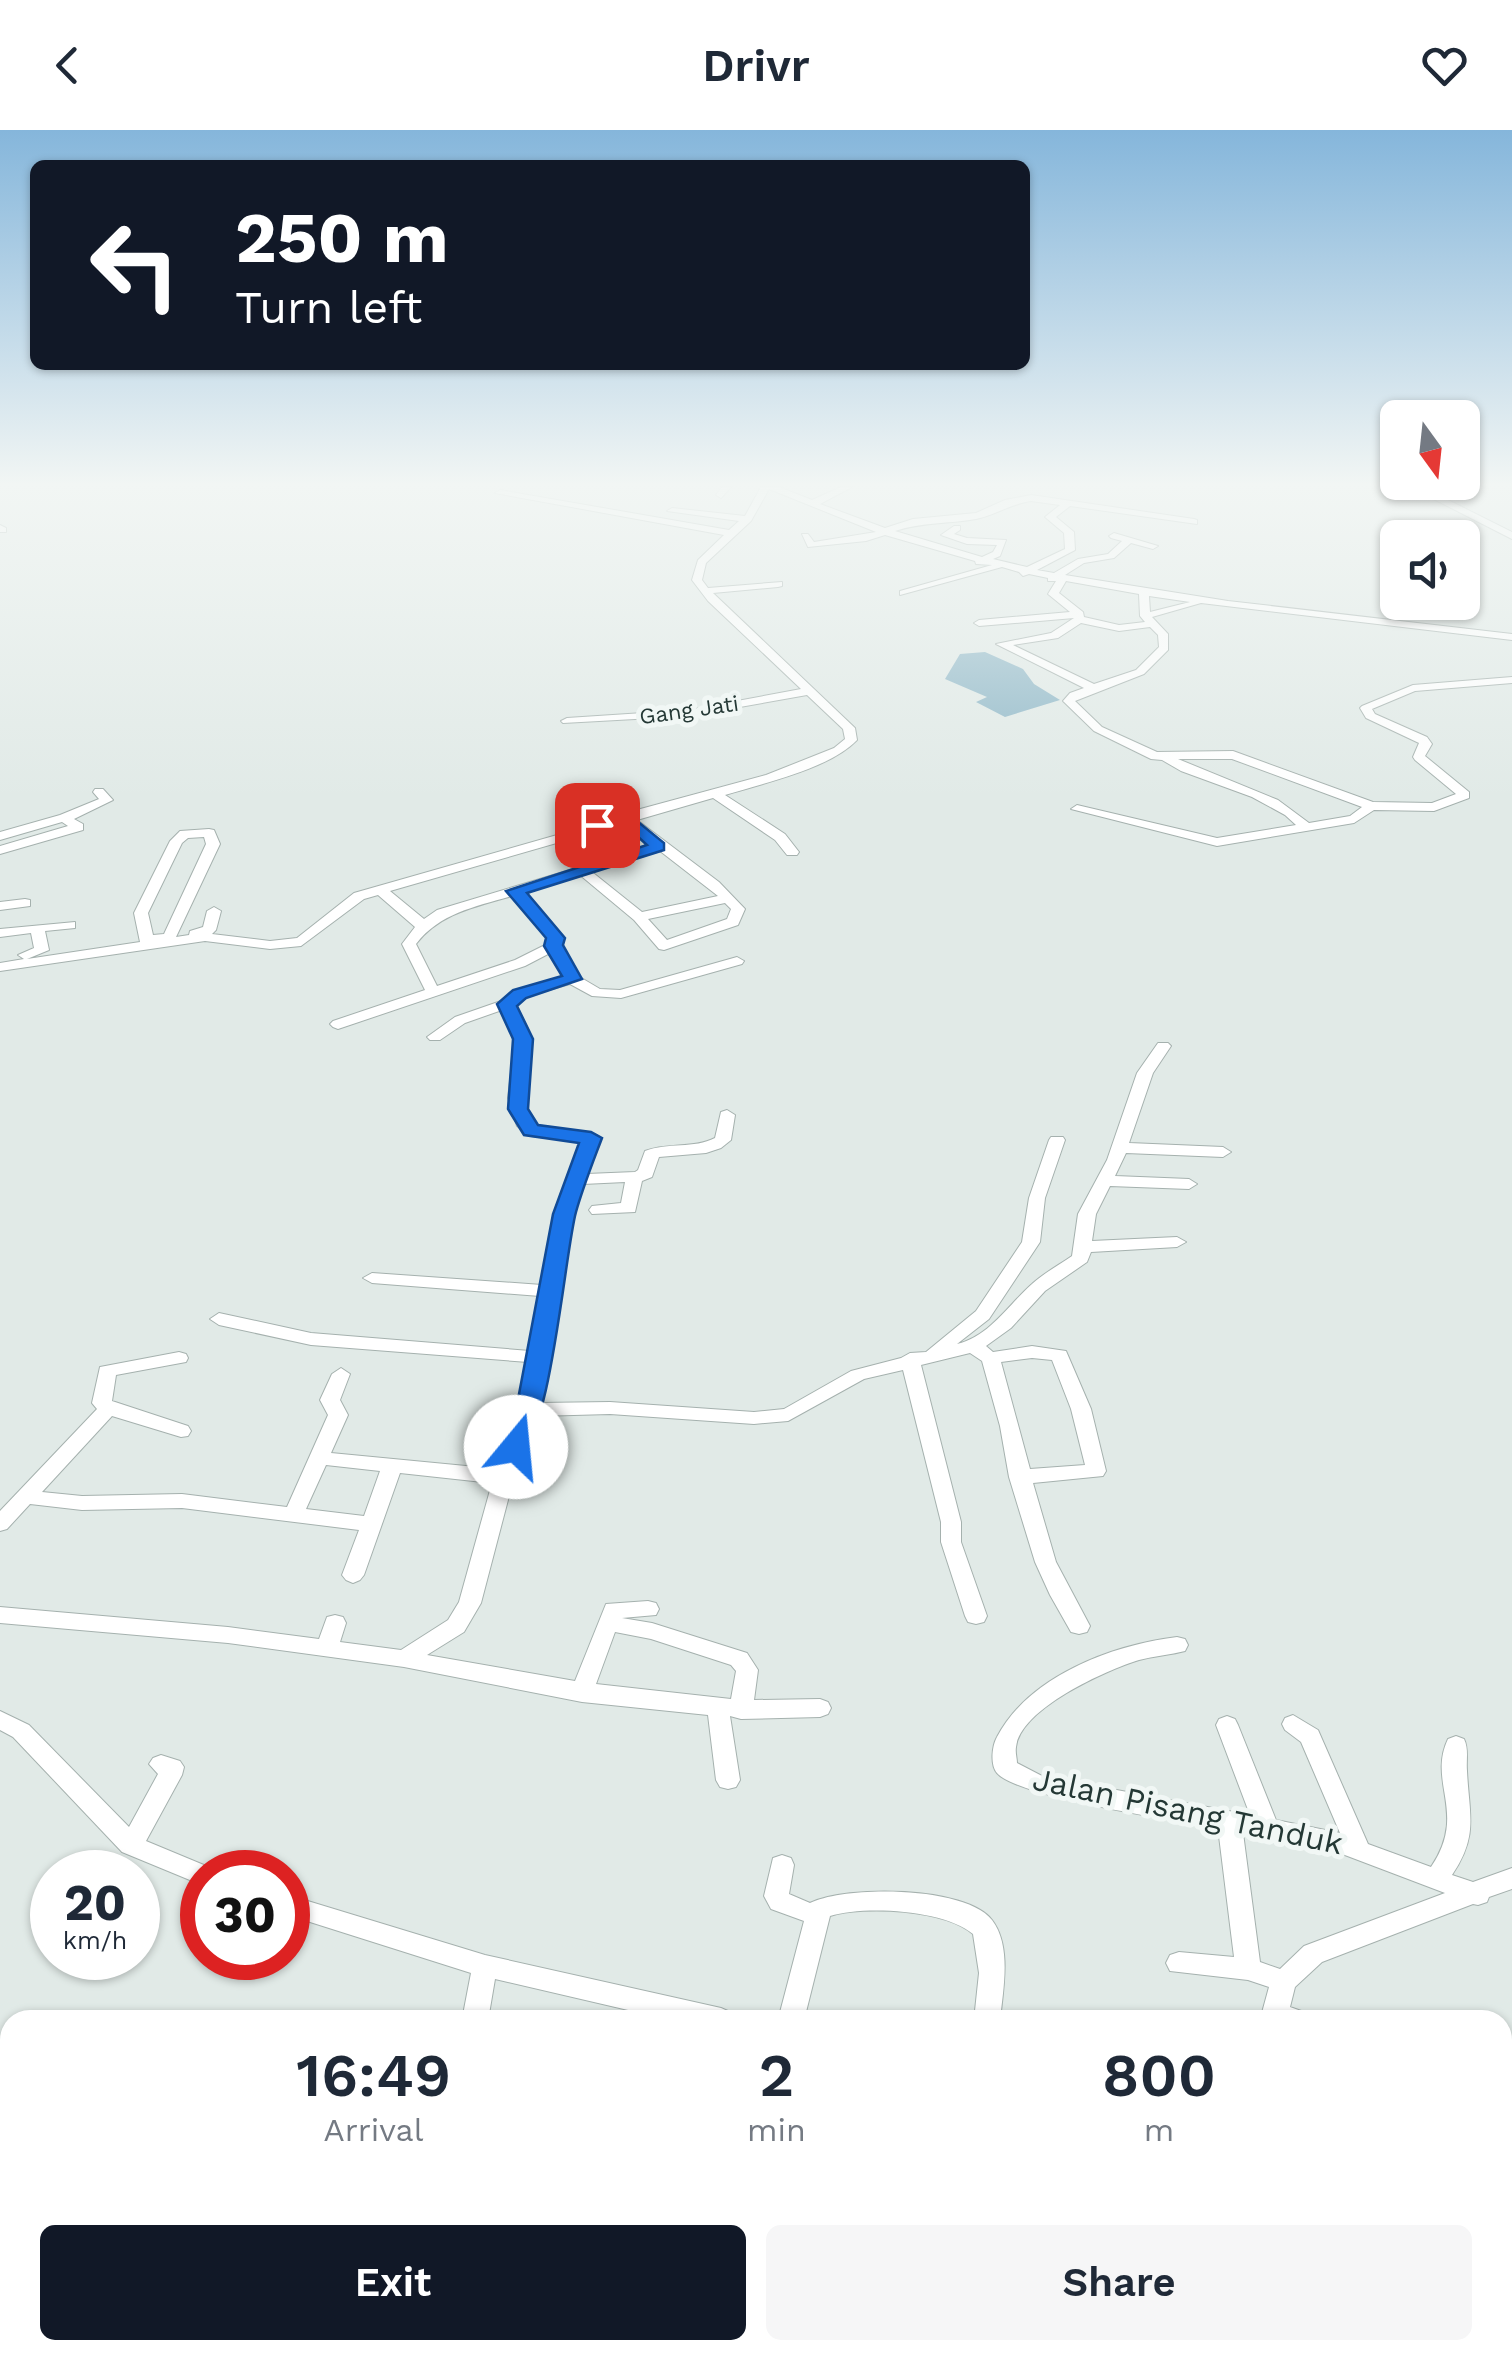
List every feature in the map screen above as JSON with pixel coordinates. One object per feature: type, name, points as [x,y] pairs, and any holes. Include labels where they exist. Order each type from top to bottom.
[{"type":"street","points":[[705,592],[714,591]]},
{"type":"street","points":[[904,593],[911,591]]},
{"type":"street","points":[[1054,591],[1079,617]]},
{"type":"street","points":[[1126,591],[1512,637]]},
{"type":"street","points":[[146,942],[221,936],[270,945],[301,942],[322,930],[349,903],[378,890],[786,773],[846,745],[852,734],[849,728],[705,592]]},
{"type":"street","points":[[1144,594],[1148,620],[1163,634],[1166,644],[1154,660],[1132,675],[1091,687],[1070,698],[1075,708],[1108,736],[1168,759],[1199,776],[1273,800],[1304,826]]},
{"type":"street","points":[[980,623],[1079,617],[1119,628],[1201,601]]},
{"type":"street","points":[[1079,617],[1054,636],[1001,644],[1091,687]]},
{"type":"street","points":[[1168,759],[1233,755],[1371,806],[1434,807],[1465,795],[1422,760],[1423,740],[1370,716],[1366,708],[1413,688],[1512,680]]},
{"type":"street","name":"Gang Jati","points":[[566,721],[689,713],[810,691]]},
{"type":"street","points":[[0,836],[64,818],[108,800],[99,792]]},
{"type":"street","points":[[714,793],[780,837],[792,852]]},
{"type":"street","points":[[1077,809],[1208,841],[1249,838],[1354,819],[1371,806]]},
{"type":"street","points":[[579,868],[640,917],[664,946],[733,922],[738,909],[729,898],[658,847],[626,817]]},
{"type":"street","points":[[0,850],[78,827],[64,818]]},
{"type":"street","points":[[146,942],[141,912],[176,841],[185,834],[208,834],[213,844],[169,937]]},
{"type":"street","points":[[432,992],[409,944],[423,926],[442,914],[579,868],[658,847]]},
{"type":"street","points":[[378,890],[423,926]]},
{"type":"street","points":[[338,1024],[520,963],[553,946],[556,938],[515,891]]},
{"type":"street","points":[[640,917],[729,898]]},
{"type":"street","points":[[0,906],[24,903]]},
{"type":"street","points":[[0,967],[206,932],[214,911]]},
{"type":"street","points":[[0,933],[70,925]]},
{"type":"street","points":[[0,959],[42,950],[37,928]]},
{"type":"street","points":[[553,946],[568,964],[572,979],[596,993],[621,994],[737,961]]},
{"type":"street","points":[[435,1037],[460,1020],[506,1004],[520,994],[572,979]]},
{"type":"street","points":[[404,1658],[456,1626],[470,1603],[504,1477],[529,1410],[547,1291],[575,1178],[591,1138],[582,1134],[542,1134],[525,1126],[516,1098],[523,1039],[506,1004]]},
{"type":"street","points":[[981,1352],[1039,1287],[1076,1263],[1086,1247],[1083,1225],[1120,1148],[1146,1073],[1164,1046]]},
{"type":"street","points":[[575,1178],[634,1177],[646,1172],[649,1156],[660,1150],[720,1144],[727,1115]]},
{"type":"street","points":[[932,1354],[983,1314],[1031,1242],[1036,1198],[1057,1140]]},
{"type":"street","points":[[1120,1148],[1222,1152]]},
{"type":"street","points":[[598,1210],[630,1207],[634,1177]]},
{"type":"street","points":[[1103,1181],[1189,1184]]},
{"type":"street","points":[[1086,1247],[1177,1242]]},
{"type":"street","points":[[372,1278],[547,1291]]},
{"type":"street","points":[[219,1319],[312,1339],[535,1357]]},
{"type":"street","points":[[981,1352],[1027,1513],[1064,1604],[1079,1626]]},
{"type":"street","points":[[529,1410],[610,1408],[778,1417],[846,1380],[932,1354],[1059,1354],[1081,1409],[1096,1471],[1019,1477]]},
{"type":"street","points":[[179,1358],[107,1371],[102,1403],[181,1431]]},
{"type":"street","points":[[910,1359],[951,1522],[950,1542],[976,1616]]},
{"type":"street","points":[[294,1514],[338,1415],[330,1400],[341,1374]]},
{"type":"street","points":[[0,1524],[108,1408]]},
{"type":"street","points":[[319,1458],[504,1477]]},
{"type":"street","points":[[353,1575],[393,1464]]},
{"type":"street","points":[[27,1497],[82,1503],[182,1501],[372,1524]]},
{"type":"street","points":[[582,1693],[614,1610],[648,1609]]},
{"type":"street","points":[[0,1615],[404,1658],[582,1693],[730,1709],[820,1708]]},
{"type":"street","points":[[327,1648],[336,1623]]},
{"type":"street","points":[[608,1623],[652,1631],[739,1659],[747,1667],[730,1709],[728,1780]]},
{"type":"street","name":"Jalan Pisang Tanduk","points":[[1177,1644],[1153,1644],[1048,1695],[1016,1718],[1001,1758],[1012,1773],[1037,1784],[1358,1848],[1437,1878],[1499,1888]]},
{"type":"street","points":[[0,1720],[21,1731],[131,1845],[180,1865]]},
{"type":"street","points":[[1227,1724],[1268,1830]]},
{"type":"street","points":[[1293,1724],[1310,1736],[1358,1848]]},
{"type":"street","points":[[1437,1878],[1458,1851],[1462,1812],[1453,1768],[1456,1745]]},
{"type":"street","points":[[131,1845],[170,1776],[172,1768],[161,1764]]},
{"type":"street","points":[[1229,1820],[1248,1968]]},
{"type":"street","points":[[782,1866],[776,1896],[780,1902],[818,1916]]},
{"type":"street","points":[[1282,2010],[1284,1981],[1301,1963],[1327,1948],[1499,1888]]},
{"type":"street","points":[[794,2010],[818,1916],[831,1902],[887,1902],[969,1914],[984,1928],[990,1958],[987,2010]]},
{"type":"street","points":[[310,1912],[485,1966],[677,2010]]},
{"type":"street","points":[[1180,1963],[1248,1968],[1284,1981]]},
{"type":"street","points":[[477,2010],[485,1966]]},
{"type":"water","points":[[985,652],[1023,669],[1034,684],[1060,700],[1005,717],[976,702],[987,697],[945,679],[960,654]]},
{"type":"route","points":[[516,1447],[529,1410],[535,1357],[564,1214],[591,1138],[531,1131],[518,1109],[523,1039],[506,1004],[520,994],[572,979],[568,964],[553,946],[556,938],[515,891],[579,868],[658,847],[626,817],[597,825]]}]
